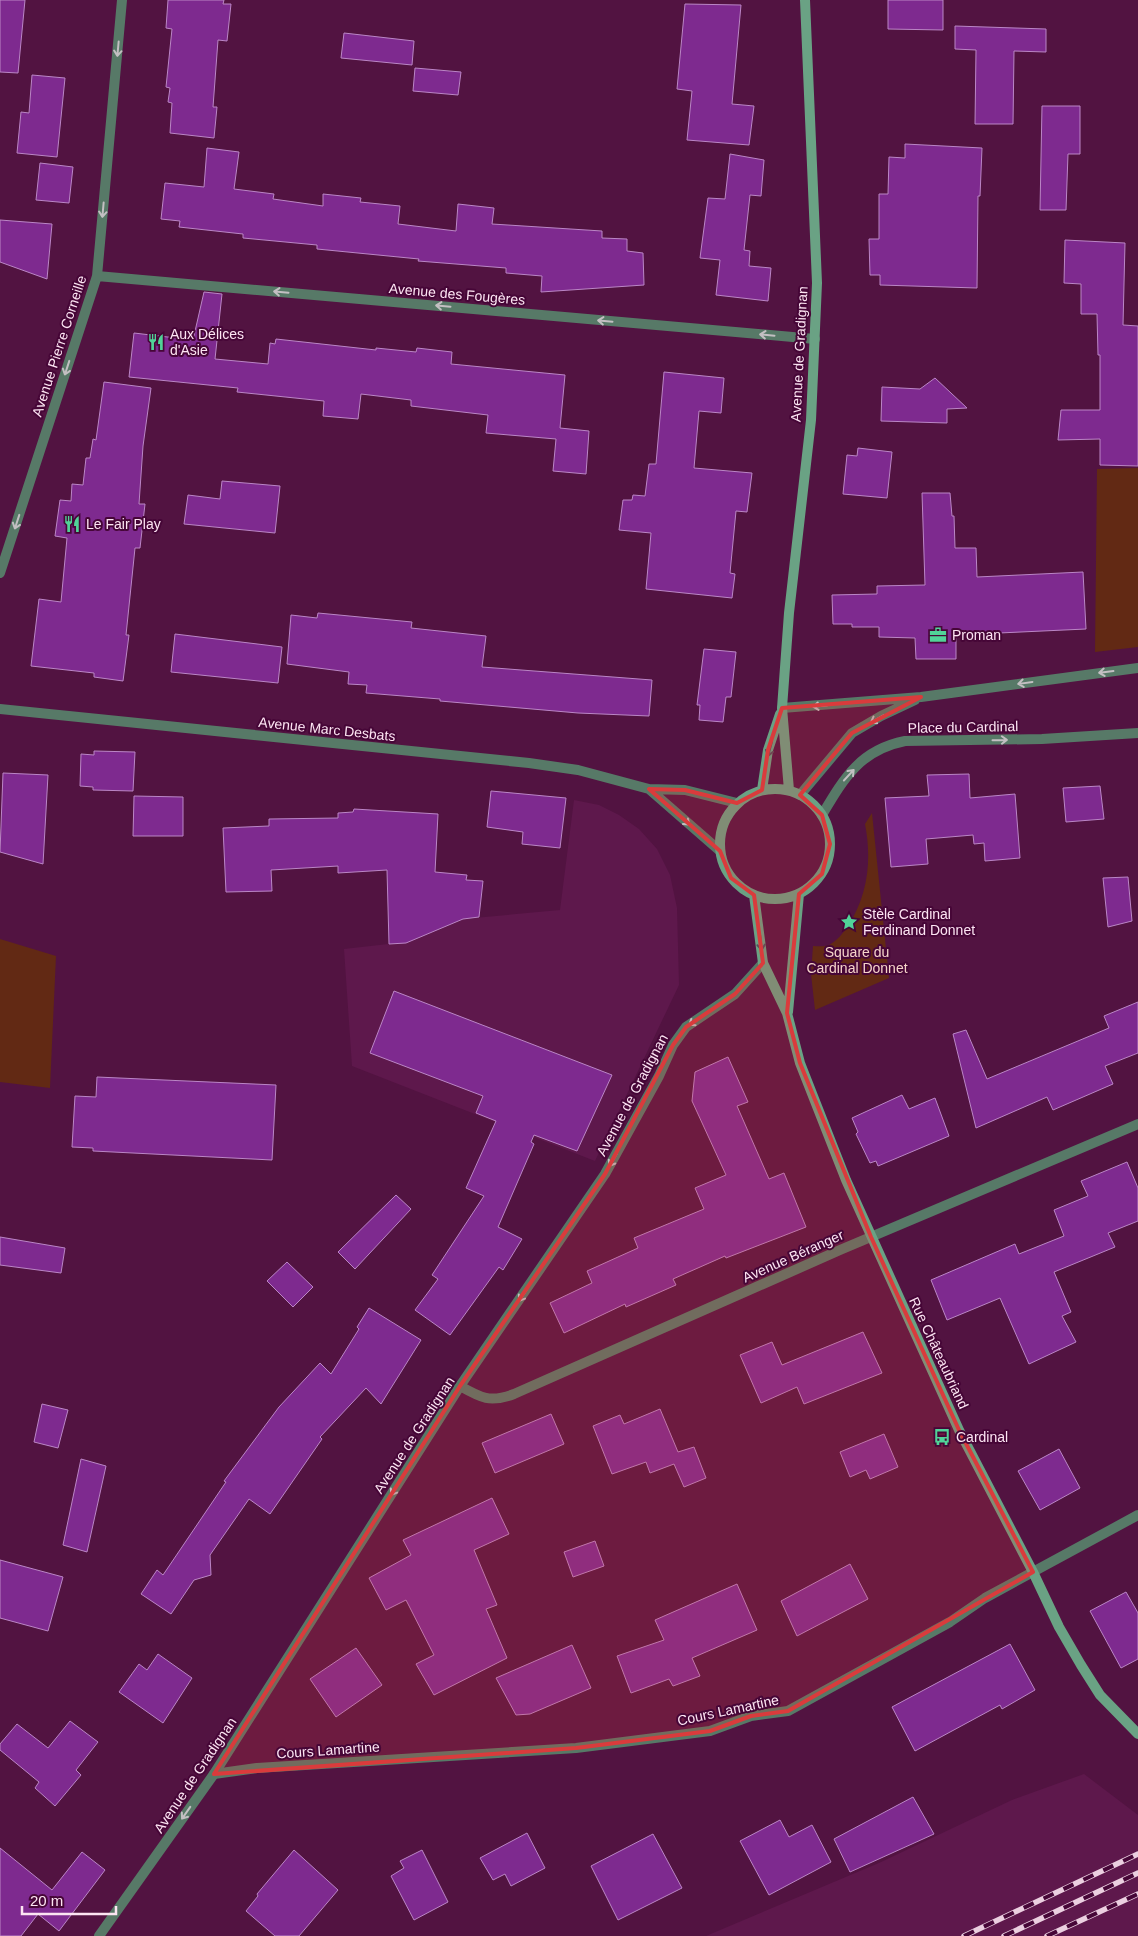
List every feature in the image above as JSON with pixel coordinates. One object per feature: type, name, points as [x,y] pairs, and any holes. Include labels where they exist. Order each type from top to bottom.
[{"type":"main road","name":"Avenue de Gradignan","points":[[789,790],[782,708],[790,613],[811,420],[817,283],[806,0]]},
{"type":"main road","name":"Avenue de Gradignan","points":[[762,790],[768,750],[782,708]]},
{"type":"main road","points":[[762,790],[789,790],[800,795],[812,803],[822,815],[828,829],[830,844],[828,859],[822,874],[812,885],[799,894],[784,898],[769,899],[754,895],[741,888],[731,878],[720,852],[720,838],[723,825],[729,813],[737,803],[749,795],[762,790]]},
{"type":"main road","name":"Rue Châteaubriand","points":[[788,1013],[799,894]]},
{"type":"main road","name":"Rue Châteaubriand","points":[[754,895],[763,963],[788,1013],[800,1063],[846,1180],[959,1430],[1033,1572],[1059,1627],[1081,1665],[1100,1695],[1138,1734]]},
{"type":"street","name":"Avenue Pierre Corneille","points":[[0,574],[97,276],[122,0]]},
{"type":"street","name":"Avenue des Fougères","points":[[97,276],[815,340]]},
{"type":"street","name":"Place du Cardinal","points":[[782,708],[921,697],[1138,668]]},
{"type":"street","name":"Place du Cardinal","points":[[800,795],[852,733],[881,716],[921,697]]},
{"type":"street","name":"Avenue Marc Desbats","points":[[0,709],[578,770],[649,789],[685,790],[737,803]]},
{"type":"street","name":"Place du Cardinal","points":[[822,815],[840,784],[853,770],[870,753],[888,744],[922,740],[1042,739],[1138,733]]},
{"type":"street","name":"Avenue Marc Desbats","points":[[649,789],[720,852]]},
{"type":"street","name":"Avenue de Gradignan","points":[[99,1936],[214,1774],[460,1386],[605,1174],[655,1084],[673,1045],[686,1027],[735,994],[763,963]]},
{"type":"street","name":"Avenue Béranger","points":[[460,1386],[481,1398],[501,1399],[514,1394],[871,1237],[1138,1124]]},
{"type":"street","name":"Cours Lamartine","points":[[214,1774],[257,1768],[576,1748],[710,1730],[751,1716],[788,1710],[950,1622],[985,1598],[1138,1514]]},
{"type":"highlighted area","points":[[921,697],[852,733],[800,795],[822,815],[830,844],[822,874],[799,894],[787,1013],[800,1063],[871,1237],[959,1430],[1033,1572],[788,1711],[751,1716],[710,1731],[576,1748],[214,1774],[460,1386],[605,1174],[673,1045],[686,1027],[735,994],[763,963],[754,895],[731,878],[720,851],[649,789],[685,790],[737,803],[762,790],[768,750],[782,708]]},
{"type":"shaded area","points":[[574,800],[599,805],[619,815],[639,829],[657,849],[670,875],[677,908],[679,985],[595,1161],[352,1066],[344,949],[406,942],[463,919],[560,910]]},
{"type":"shaded area","points":[[1084,1774],[1138,1815],[1138,1936],[706,1936],[879,1863],[1012,1800]]},
{"type":"green space","points":[[1138,468],[1138,647],[1095,652],[1097,469]]},
{"type":"green space","name":"Square du Cardinal Donnet","points":[[872,813],[889,978],[815,1010],[811,974],[813,946],[827,946],[835,941],[846,929],[855,914],[867,877],[868,851],[865,824]]},
{"type":"green space","points":[[0,939],[56,956],[50,1088],[0,1082]]},
{"type":"building","points":[[0,0],[25,0],[18,73],[0,72]]},
{"type":"building","points":[[168,0],[224,0],[223,4],[231,4],[227,41],[218,40],[213,107],[217,107],[214,138],[170,133],[172,103],[168,102],[170,88],[166,87],[172,29],[166,28]]},
{"type":"building","points":[[888,0],[943,0],[943,30],[888,29]]},
{"type":"building","points":[[685,4],[741,5],[732,104],[754,106],[749,145],[687,140],[692,91],[677,89]]},
{"type":"building","points":[[955,26],[1046,29],[1046,52],[1014,51],[1013,124],[975,124],[976,50],[955,49]]},
{"type":"building","points":[[344,33],[414,41],[412,65],[341,58]]},
{"type":"building","points":[[415,68],[461,72],[458,95],[413,91]]},
{"type":"building","points":[[32,75],[65,78],[57,157],[17,153],[21,112],[29,113]]},
{"type":"building","points":[[1042,106],[1080,106],[1080,154],[1068,154],[1066,210],[1040,210]]},
{"type":"building","points":[[905,144],[982,148],[980,196],[978,196],[977,288],[880,285],[880,275],[870,275],[869,239],[879,239],[879,194],[888,194],[889,157],[905,158]]},
{"type":"building","points":[[207,148],[239,152],[234,189],[274,194],[273,199],[323,206],[323,194],[361,198],[360,202],[400,206],[398,224],[456,231],[458,204],[494,208],[492,224],[602,231],[602,238],[627,239],[627,251],[643,253],[644,285],[541,292],[542,276],[506,273],[506,268],[418,261],[419,259],[317,249],[317,245],[243,238],[243,234],[179,227],[180,221],[161,219],[165,183],[204,187]]},
{"type":"building","points":[[730,154],[764,160],[761,196],[750,195],[744,250],[750,251],[749,266],[771,268],[768,301],[716,295],[720,260],[700,258],[708,198],[725,199]]},
{"type":"building","points":[[40,163],[73,167],[69,203],[36,200]]},
{"type":"building","points":[[0,220],[52,224],[47,279],[0,262]]},
{"type":"building","points":[[1065,240],[1125,243],[1123,325],[1138,326],[1138,466],[1100,465],[1100,439],[1058,440],[1061,410],[1100,410],[1100,355],[1098,355],[1097,314],[1081,314],[1081,284],[1064,283]]},
{"type":"building","points":[[204,292],[222,294],[215,359],[268,364],[270,343],[275,344],[276,339],[376,350],[376,348],[416,352],[417,348],[452,352],[451,364],[565,375],[560,428],[589,431],[586,474],[553,471],[556,439],[486,433],[488,415],[411,406],[411,400],[361,394],[358,419],[323,416],[324,401],[237,392],[238,388],[129,377],[134,333],[193,340]]},
{"type":"building","points":[[664,372],[724,378],[721,413],[699,411],[694,468],[752,473],[747,512],[736,511],[730,573],[735,574],[732,598],[646,589],[651,533],[619,530],[623,500],[632,500],[633,495],[645,496],[649,464],[656,464]]},
{"type":"building","points":[[935,378],[967,408],[947,409],[947,423],[881,421],[882,387],[920,389]]},
{"type":"building","points":[[104,382],[151,388],[143,446],[139,504],[145,504],[140,548],[135,548],[126,635],[129,635],[123,681],[94,677],[94,673],[31,666],[39,599],[61,602],[67,538],[55,536],[60,500],[71,501],[72,484],[83,485],[86,458],[90,458],[93,439],[96,440]]},
{"type":"building","points":[[858,448],[892,452],[887,498],[843,494],[847,455],[857,456]]},
{"type":"building","points":[[222,481],[280,486],[275,533],[184,524],[188,495],[220,499]]},
{"type":"building","points":[[922,493],[950,493],[952,516],[954,516],[955,548],[976,548],[977,577],[1083,572],[1086,629],[956,635],[956,659],[916,659],[915,638],[879,637],[879,627],[852,627],[852,624],[833,624],[832,595],[877,594],[877,586],[925,585]]},
{"type":"building","points":[[318,613],[412,622],[411,628],[486,636],[482,667],[652,680],[649,716],[578,713],[366,693],[367,685],[348,684],[349,672],[287,664],[291,615],[317,618]]},
{"type":"building","points":[[175,634],[282,647],[278,683],[171,672]]},
{"type":"building","points":[[704,649],[736,652],[731,697],[726,697],[723,722],[699,720],[700,705],[697,705]]},
{"type":"building","points":[[94,751],[135,752],[133,791],[93,790],[93,787],[80,786],[81,754],[94,755]]},
{"type":"building","points":[[3,773],[48,775],[43,864],[0,852]]},
{"type":"building","points":[[969,774],[970,798],[1015,794],[1020,858],[985,861],[984,843],[974,844],[973,835],[926,839],[928,864],[891,867],[885,798],[929,796],[927,775]]},
{"type":"building","points":[[1100,786],[1104,819],[1066,822],[1063,788]]},
{"type":"building","points":[[491,791],[566,798],[560,848],[522,844],[523,832],[487,827]]},
{"type":"building","points":[[134,796],[183,797],[183,836],[133,836]]},
{"type":"building","points":[[354,809],[438,814],[435,872],[467,875],[466,880],[483,881],[479,917],[463,919],[406,943],[389,944],[387,870],[338,873],[338,866],[271,870],[272,891],[226,892],[223,828],[269,826],[269,819],[338,818],[338,813],[353,812]]},
{"type":"building","points":[[1128,877],[1132,921],[1108,927],[1103,878]]},
{"type":"building","points":[[394,991],[612,1075],[577,1151],[534,1135],[531,1142],[534,1144],[498,1227],[522,1239],[503,1270],[499,1267],[450,1335],[415,1310],[438,1279],[432,1275],[484,1196],[466,1188],[496,1121],[476,1113],[483,1096],[370,1053]]},
{"type":"building","points":[[1138,1002],[1138,1053],[1105,1066],[1113,1084],[1053,1110],[1047,1097],[976,1128],[953,1034],[966,1030],[987,1079],[1109,1028],[1104,1016]]},
{"type":"building","points":[[728,1057],[748,1102],[737,1106],[769,1179],[784,1173],[806,1227],[726,1258],[725,1256],[673,1279],[676,1285],[626,1307],[625,1304],[564,1333],[550,1303],[592,1283],[587,1271],[638,1248],[634,1238],[704,1209],[695,1188],[726,1175],[692,1101],[695,1072]]},
{"type":"building","points":[[97,1077],[276,1085],[272,1160],[93,1151],[93,1148],[72,1147],[75,1096],[96,1097]]},
{"type":"building","points":[[902,1095],[909,1109],[935,1098],[949,1136],[878,1166],[876,1161],[870,1163],[856,1134],[858,1132],[852,1118]]},
{"type":"building","points":[[1127,1162],[1138,1188],[1138,1221],[1108,1233],[1115,1247],[1054,1272],[1071,1312],[1062,1316],[1076,1342],[1029,1364],[1000,1298],[947,1320],[931,1280],[1015,1244],[1019,1254],[1064,1236],[1054,1210],[1088,1196],[1081,1181]]},
{"type":"building","points":[[396,1195],[411,1209],[355,1269],[338,1252]]},
{"type":"building","points":[[0,1237],[65,1248],[61,1273],[0,1265]]},
{"type":"building","points":[[287,1262],[313,1287],[293,1307],[267,1281]]},
{"type":"building","points":[[369,1308],[421,1340],[381,1404],[366,1388],[320,1437],[322,1439],[270,1514],[249,1499],[210,1555],[211,1575],[194,1580],[171,1614],[141,1594],[157,1570],[163,1575],[226,1482],[224,1481],[279,1407],[320,1363],[331,1374],[359,1329],[357,1327]]},
{"type":"building","points":[[863,1332],[882,1373],[804,1404],[797,1387],[761,1403],[740,1355],[772,1342],[782,1365]]},
{"type":"building","points":[[42,1404],[68,1410],[58,1448],[34,1442]]},
{"type":"building","points":[[660,1409],[678,1452],[694,1447],[706,1478],[684,1487],[674,1464],[650,1473],[646,1462],[612,1474],[593,1426],[620,1415],[624,1424]]},
{"type":"building","points":[[551,1414],[564,1444],[495,1473],[482,1443]]},
{"type":"building","points":[[884,1434],[898,1467],[870,1479],[866,1470],[850,1477],[840,1452]]},
{"type":"building","points":[[1059,1449],[1080,1488],[1040,1510],[1018,1471]]},
{"type":"building","points":[[81,1459],[106,1466],[87,1552],[63,1545]]},
{"type":"building","points":[[492,1498],[509,1534],[474,1550],[497,1605],[486,1609],[507,1658],[434,1695],[416,1664],[434,1655],[406,1600],[386,1610],[369,1578],[411,1555],[403,1540]]},
{"type":"building","points":[[595,1541],[604,1566],[573,1577],[564,1552]]},
{"type":"building","points":[[0,1560],[63,1577],[48,1631],[0,1618]]},
{"type":"building","points":[[850,1564],[868,1599],[797,1636],[781,1601]]},
{"type":"building","points":[[737,1584],[757,1630],[692,1658],[700,1676],[673,1686],[669,1679],[631,1693],[617,1656],[664,1640],[655,1620]]},
{"type":"building","points":[[1126,1592],[1138,1613],[1138,1659],[1121,1668],[1090,1611]]},
{"type":"building","points":[[1010,1644],[1035,1690],[1002,1709],[1000,1705],[915,1751],[892,1707]]},
{"type":"building","points":[[572,1645],[591,1688],[530,1714],[516,1715],[496,1678]]},
{"type":"building","points":[[356,1648],[382,1685],[336,1717],[310,1679]]},
{"type":"building","points":[[158,1654],[192,1678],[163,1723],[119,1692],[139,1664],[147,1670]]},
{"type":"building","points":[[70,1721],[98,1742],[76,1770],[81,1775],[55,1806],[35,1788],[39,1782],[0,1750],[0,1744],[17,1724],[48,1748]]},
{"type":"building","points":[[913,1797],[934,1834],[850,1872],[834,1839]]},
{"type":"building","points":[[780,1820],[789,1837],[812,1825],[831,1862],[769,1895],[740,1841]]},
{"type":"building","points":[[527,1833],[545,1868],[511,1886],[505,1874],[493,1880],[480,1858]]},
{"type":"building","points":[[653,1834],[682,1888],[618,1920],[591,1866]]},
{"type":"building","points":[[0,1848],[52,1890],[82,1852],[105,1870],[59,1931],[38,1914],[21,1936],[0,1936]]},
{"type":"building","points":[[294,1850],[338,1890],[299,1936],[275,1936],[246,1911],[258,1896],[257,1894]]},
{"type":"building","points":[[422,1850],[448,1902],[414,1920],[391,1876],[404,1868],[400,1861]]},
{"type":"railway","points":[[964,1936],[1138,1854]]},
{"type":"railway","points":[[1004,1936],[1138,1873]]},
{"type":"railway","points":[[1047,1936],[1138,1894]]},
{"type":"place","name":"Aux Délices d'Asie","points":[[156,342]]},
{"type":"place","name":"Le Fair Play","points":[[72,524]]},
{"type":"place","name":"Proman","points":[[938,635]]},
{"type":"place","name":"Stèle Cardinal Ferdinand Donnet","points":[[849,922]]},
{"type":"place","name":"Cardinal","points":[[942,1437]]}]
